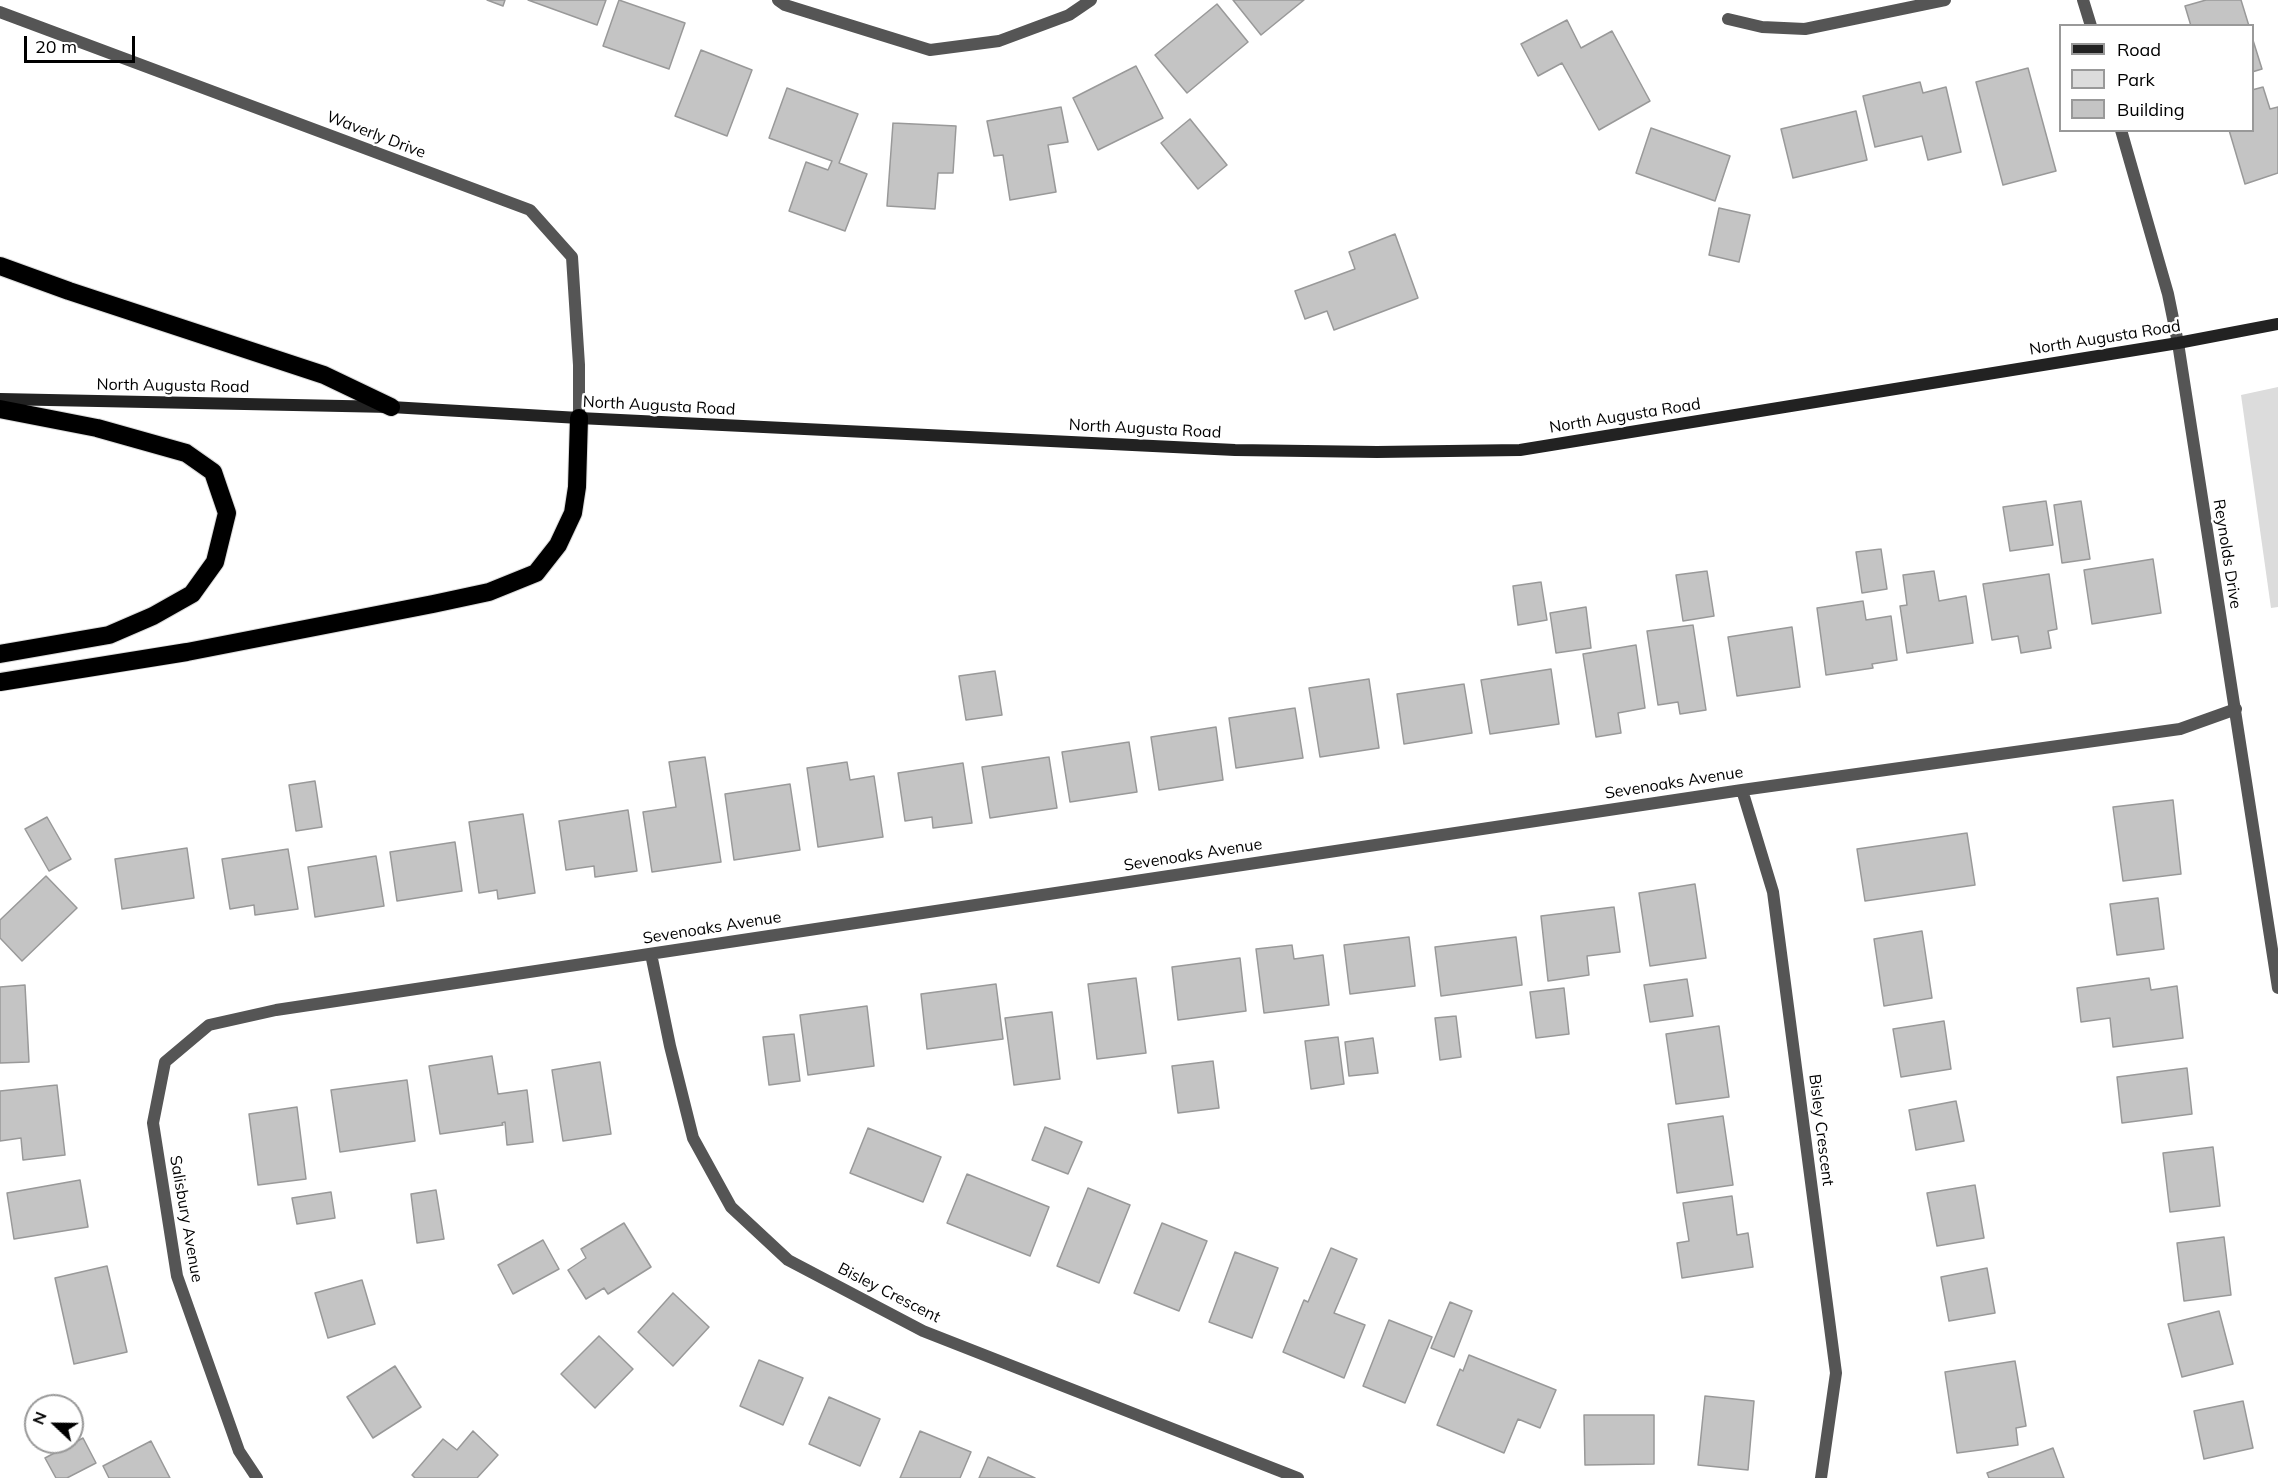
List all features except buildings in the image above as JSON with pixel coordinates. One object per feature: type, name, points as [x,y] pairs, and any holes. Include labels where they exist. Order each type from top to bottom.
[{"type":"highway","points":[[0,266],[324,375],[391,407]]},
{"type":"highway","points":[[0,409],[97,428],[186,453],[213,472],[227,513],[215,562],[192,594],[153,616],[109,636],[0,654]]},
{"type":"highway","points":[[0,682],[187,652],[421,606],[489,592],[536,573],[558,545],[573,513],[577,487],[579,418]]},
{"type":"main road","name":"North Augusta Road","points":[[0,399],[391,407],[1235,450],[1377,452],[1520,450],[2178,344],[2278,324]]},
{"type":"street","points":[[778,0],[785,5],[930,50],[999,41],[1070,15],[1091,0]]},
{"type":"street","points":[[1728,19],[1762,27],[1805,29],[1945,0]]},
{"type":"street","points":[[2084,0],[2090,24]]},
{"type":"street","name":"Waverly Drive","points":[[0,12],[530,210],[573,257],[579,365],[579,418]]},
{"type":"street","name":"Reynolds Drive","points":[[2122,132],[2168,294],[2178,344],[2278,988]]},
{"type":"street","name":"Sevenoaks Avenue","points":[[166,1061],[209,1025],[276,1010],[1742,790],[2180,729],[2236,709]]},
{"type":"street","name":"Bisley Crescent","points":[[1742,790],[1773,892],[1836,1373],[1821,1478]]},
{"type":"street","name":"Bisley Crescent","points":[[651,954],[670,1046],[693,1138],[732,1207],[788,1260],[923,1331],[1298,1478]]},
{"type":"street","name":"Salisbury Avenue","points":[[166,1061],[153,1123],[177,1276],[239,1451],[257,1478]]},
{"type":"green space","points":[[2278,387],[2278,607],[2271,608],[2241,395]]}]
